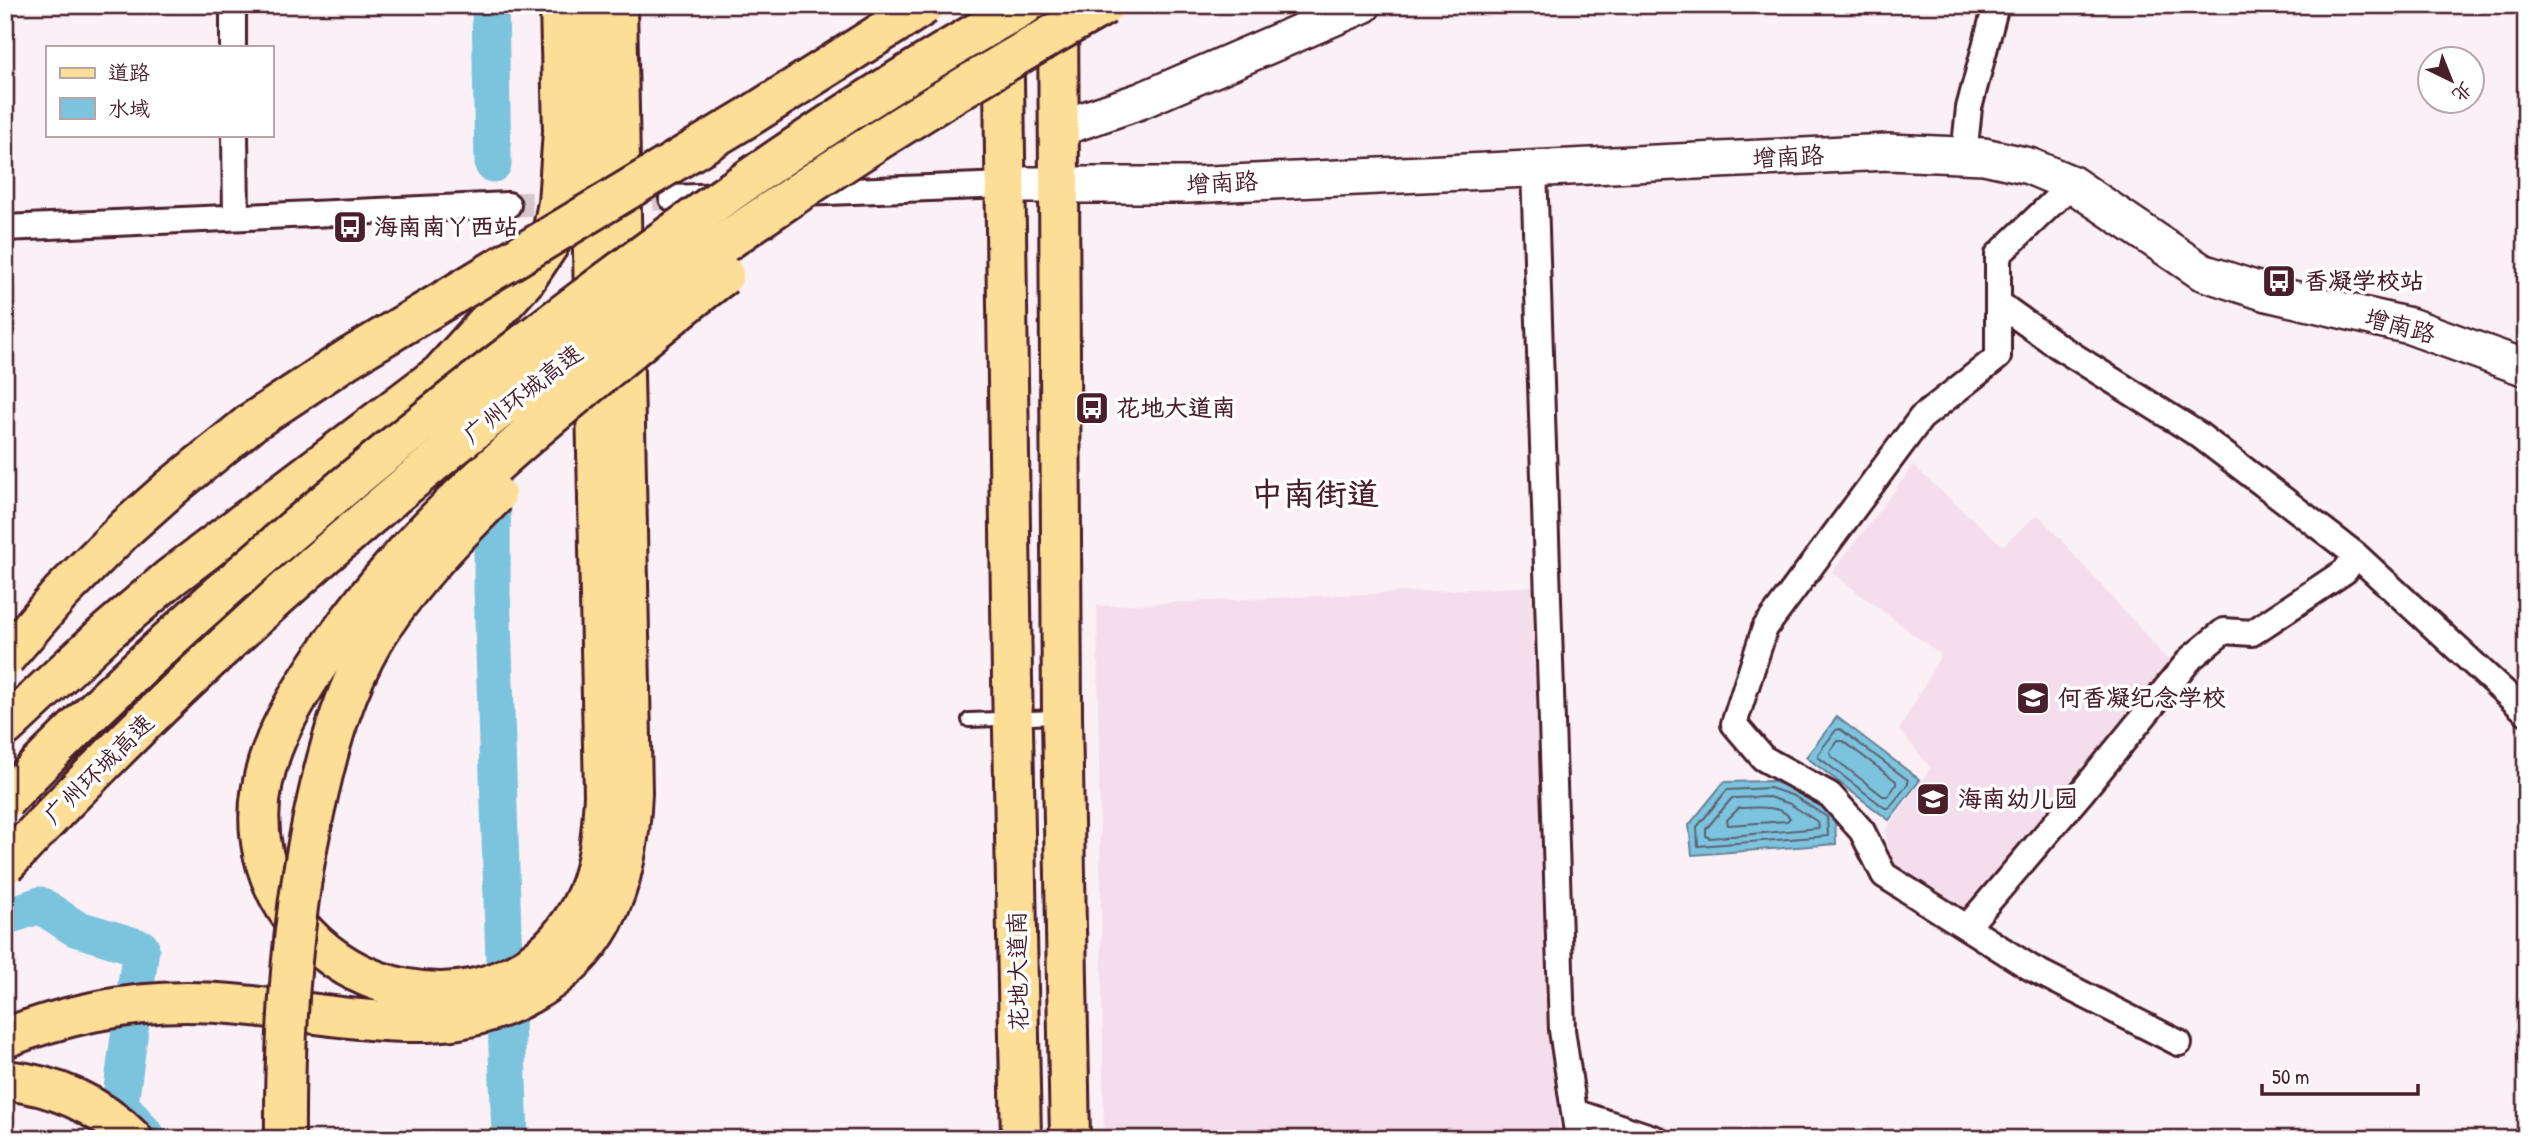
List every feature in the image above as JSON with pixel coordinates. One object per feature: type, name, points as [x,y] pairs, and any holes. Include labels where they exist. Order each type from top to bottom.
[{"type":"main road","points":[[5,727],[108,631],[170,578],[440,374],[526,279],[550,243],[558,203],[563,131],[560,5]]},
{"type":"main road","points":[[587,5],[604,795],[599,848],[589,888],[579,909],[542,954],[527,965],[499,979],[468,989],[426,992],[405,989],[353,971],[325,953],[308,937],[272,885],[262,853],[260,793],[275,739],[312,673],[355,611],[386,572],[443,512],[527,437],[695,298],[941,117],[1107,5]]},
{"type":"main road","points":[[5,1038],[100,1011],[156,1003],[202,1002],[409,1022],[442,1021],[486,1013],[526,996],[568,966],[596,933],[615,894],[626,852],[632,793],[617,5]]},
{"type":"main road","points":[[5,658],[61,593],[127,527],[181,478],[252,422],[347,359],[750,116],[925,5]]},
{"type":"main road","name":"花地大道南","points":[[1003,5],[1021,1139]]},
{"type":"main road","name":"广州环城高速","points":[[5,800],[201,609],[342,488],[525,342],[694,218],[811,137],[923,65],[1025,5]]},
{"type":"main road","name":"花地大道南","points":[[1058,5],[1062,717],[1070,1139]]},
{"type":"main road","name":"广州环城高速","points":[[5,865],[138,729],[245,628],[374,514],[536,383],[656,293],[818,179],[966,85],[1107,5]]},
{"type":"main road","points":[[285,1139],[287,1028],[294,927],[301,877],[335,732],[347,695],[364,657],[401,602],[483,508],[711,287],[743,261]]},
{"type":"main road","points":[[5,1080],[47,1088],[77,1099],[102,1113],[133,1139]]},
{"type":"street","points":[[233,5],[233,46]]},
{"type":"street","points":[[1058,129],[1140,101],[1363,5]]},
{"type":"street","points":[[1964,155],[1969,108],[1996,5]]},
{"type":"street","points":[[235,136],[236,217]]},
{"type":"street","name":"增南路","points":[[1005,184],[1188,185],[1888,152],[1984,156],[2029,166],[2072,184],[2202,272],[2267,293],[2410,326],[2526,368]]},
{"type":"street","points":[[1534,168],[1562,1030],[1578,1139]]},
{"type":"street","points":[[672,198],[1005,184]]},
{"type":"street","points":[[2072,184],[1998,255],[1998,357],[1921,418],[1765,628],[1734,724],[1763,758],[1830,795],[1862,831],[1884,875],[2031,968],[2179,1043]]},
{"type":"street","points":[[5,229],[508,205]]},
{"type":"street","points":[[1998,303],[2058,346],[2199,435],[2356,555],[2526,712]]},
{"type":"street","points":[[1967,927],[2192,658],[2224,631],[2252,633],[2345,572],[2356,555]]},
{"type":"street","points":[[1574,1112],[1656,1139]]},
{"type":"lane","points":[[969,720],[1062,717]]},
{"type":"shaded area","name":"何香凝纪念学校","points":[[1913,466],[2003,546],[2038,514],[2174,667],[1966,916],[1935,888],[1893,869],[1885,831],[1931,768],[1899,730],[1941,655],[1832,573]]},
{"type":"shaded area","points":[[1538,586],[1548,976],[1560,1139],[1104,1139],[1097,606]]},
{"type":"water","points":[[1837,717],[1920,780],[1889,820],[1806,757]]},
{"type":"water","points":[[1771,781],[1797,789],[1835,814],[1836,844],[1692,855],[1689,825],[1724,782]]},
{"type":"waterway","points":[[490,5],[493,164]]},
{"type":"waterway","points":[[493,389],[492,588],[504,962]]},
{"type":"waterway","points":[[5,917],[40,905],[75,928],[141,948],[120,1104],[149,1139]]},
{"type":"waterway","points":[[506,1020],[510,1139]]},
{"type":"tunnel","points":[[617,200],[672,198]]},
{"type":"tunnel","points":[[508,205],[570,202]]},
{"type":"place","name":"海南南丫西站","points":[[350,227]]},
{"type":"place","name":"香凝学校站","points":[[2279,281]]},
{"type":"place","name":"花地大道南","points":[[1092,408]]},
{"type":"place","name":"何香凝纪念学校","points":[[2033,698]]},
{"type":"place","name":"海南幼儿园","points":[[1933,799]]},
{"type":"district","name":"中南街道","points":[[1315,494]]}]
